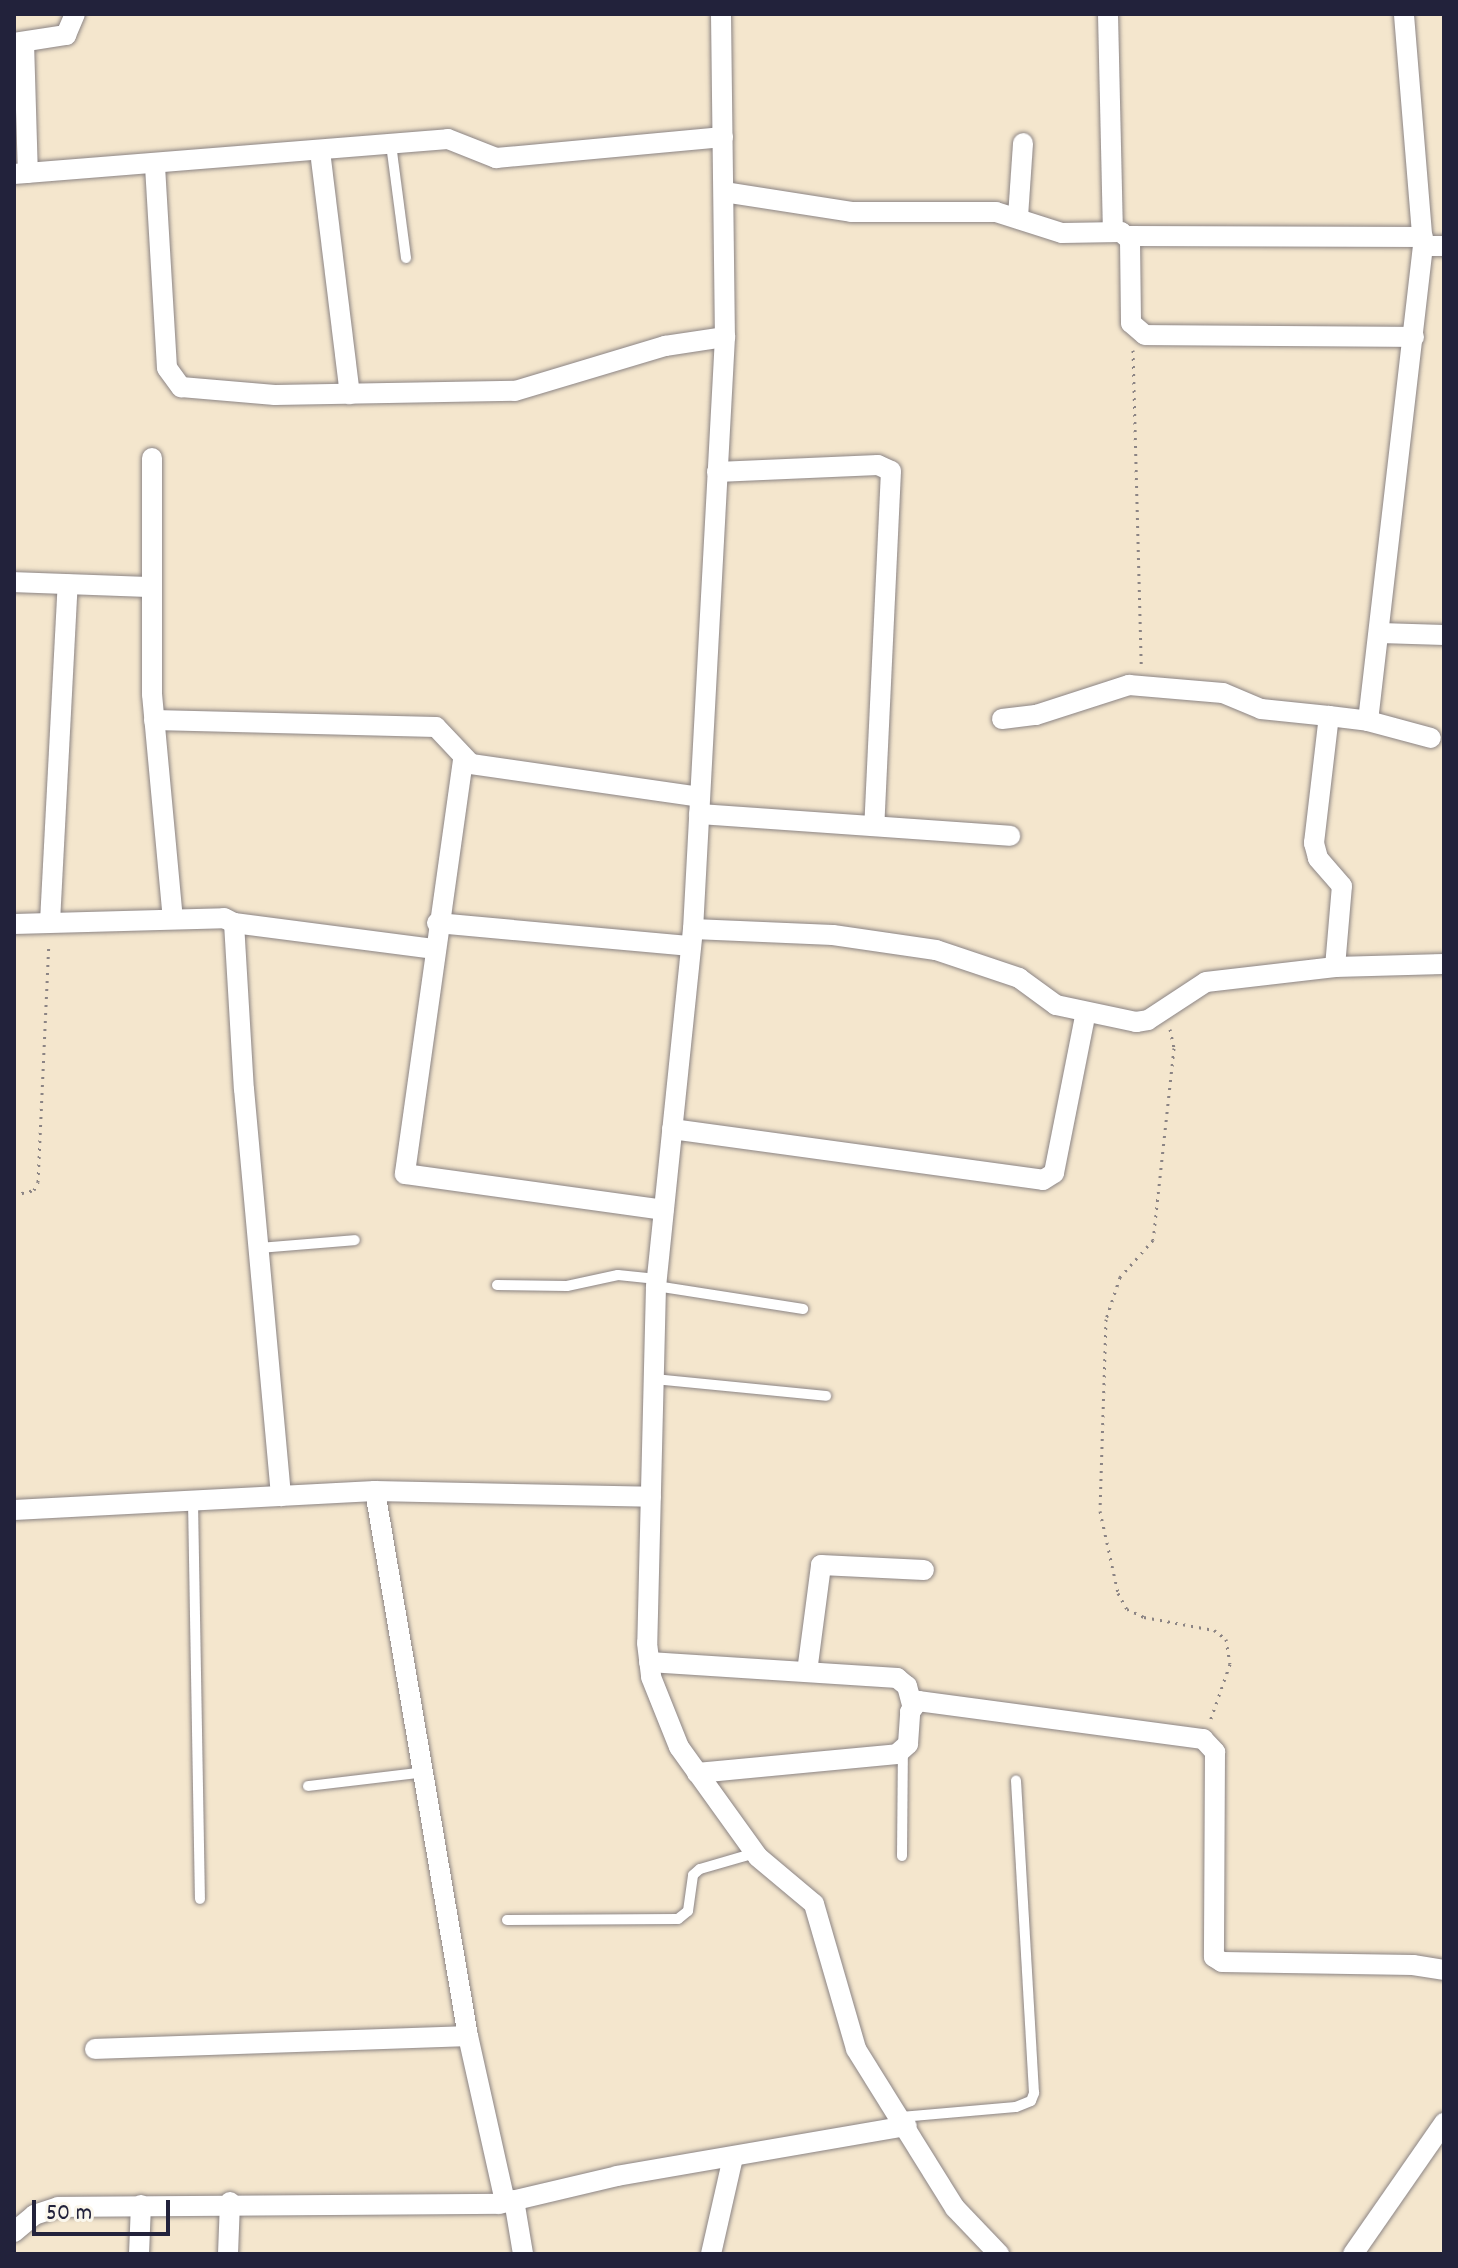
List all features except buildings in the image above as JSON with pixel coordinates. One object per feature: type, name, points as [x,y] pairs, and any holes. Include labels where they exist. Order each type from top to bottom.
[{"type":"street","points":[[75,14],[66,35],[19,42],[21,173],[155,166],[448,139],[507,158],[723,137]]},
{"type":"street","points":[[721,14],[725,337],[692,938],[657,1282],[649,1662],[661,1712],[697,1773],[755,1853],[818,1911],[856,2049],[955,2208],[999,2254]]},
{"type":"street","points":[[1108,14],[1121,234],[1133,328],[1145,335],[1414,337]]},
{"type":"street","points":[[1368,721],[1423,242],[1404,14]]},
{"type":"street","points":[[1018,217],[1023,143]]},
{"type":"street","points":[[320,151],[350,394]]},
{"type":"street","points":[[155,166],[167,368],[174,383],[256,394],[515,391],[665,346],[725,337]]},
{"type":"street","points":[[724,192],[851,212],[1018,217],[1062,233],[1423,242],[1444,246]]},
{"type":"street","points":[[152,458],[154,720],[173,919]]},
{"type":"street","points":[[717,472],[878,465],[891,471],[874,826]]},
{"type":"street","points":[[14,582],[152,587]]},
{"type":"street","points":[[50,922],[68,584]]},
{"type":"street","points":[[1380,633],[1444,635]]},
{"type":"street","points":[[1002,719],[1036,715],[1114,688],[1141,686],[1223,693],[1261,709],[1368,721],[1431,738]]},
{"type":"street","points":[[1329,716],[1314,843],[1318,858],[1342,886],[1335,967]]},
{"type":"street","points":[[154,720],[436,727],[449,736],[463,760],[433,949],[405,1174],[664,1210]]},
{"type":"street","points":[[463,760],[699,806],[874,826],[1010,836]]},
{"type":"street","points":[[14,924],[224,918],[234,923],[433,949]]},
{"type":"street","points":[[234,923],[258,1248],[281,1496]]},
{"type":"street","points":[[437,923],[692,938],[833,935],[936,950],[1019,978],[1056,1005],[1136,1022],[1158,1014],[1206,982],[1335,967],[1444,964]]},
{"type":"street","points":[[672,1129],[1043,1180],[1054,1173],[1086,1012]]},
{"type":"street","points":[[375,1491],[387,1580],[427,1771],[468,2036],[523,2254]]},
{"type":"street","points":[[14,1510],[375,1491],[651,1497]]},
{"type":"street","points":[[807,1672],[821,1565],[924,1570]]},
{"type":"street","points":[[649,1662],[897,1678],[907,1686],[912,1705],[903,1750],[697,1773]]},
{"type":"street","points":[[912,1705],[918,1701],[1203,1739],[1215,1752],[1214,1957],[1222,1962],[1413,1965],[1444,1970]]},
{"type":"street","points":[[95,2049],[468,2036]]},
{"type":"street","points":[[14,2232],[34,2215],[58,2207],[230,2202],[509,2201],[904,2122]]},
{"type":"street","points":[[1353,2254],[1444,2123]]},
{"type":"street","points":[[711,2254],[733,2157]]},
{"type":"street","points":[[228,2254],[230,2202]]},
{"type":"street","points":[[139,2254],[141,2205]]},
{"type":"lane","points":[[391,144],[406,258]]},
{"type":"lane","points":[[258,1248],[355,1240]]},
{"type":"lane","points":[[497,1285],[567,1286],[618,1275],[803,1309]]},
{"type":"lane","points":[[654,1379],[826,1396]]},
{"type":"lane","points":[[193,1501],[200,1899]]},
{"type":"lane","points":[[902,1856],[903,1750]]},
{"type":"lane","points":[[308,1786],[427,1771]]},
{"type":"lane","points":[[904,2122],[1016,2107],[1031,2101],[1034,2093],[1016,1781]]},
{"type":"lane","points":[[507,1920],[678,1919],[688,1911],[693,1875],[700,1869],[755,1853]]},
{"type":"path","points":[[1133,328],[1141,686]]},
{"type":"path","points":[[14,1195],[34,1190],[38,1182],[50,922]]},
{"type":"path","points":[[1158,1014],[1170,1028],[1174,1048],[1153,1240],[1120,1277],[1106,1319],[1100,1511],[1118,1593],[1127,1609],[1144,1617],[1214,1630],[1226,1639],[1230,1664],[1203,1739]]}]
